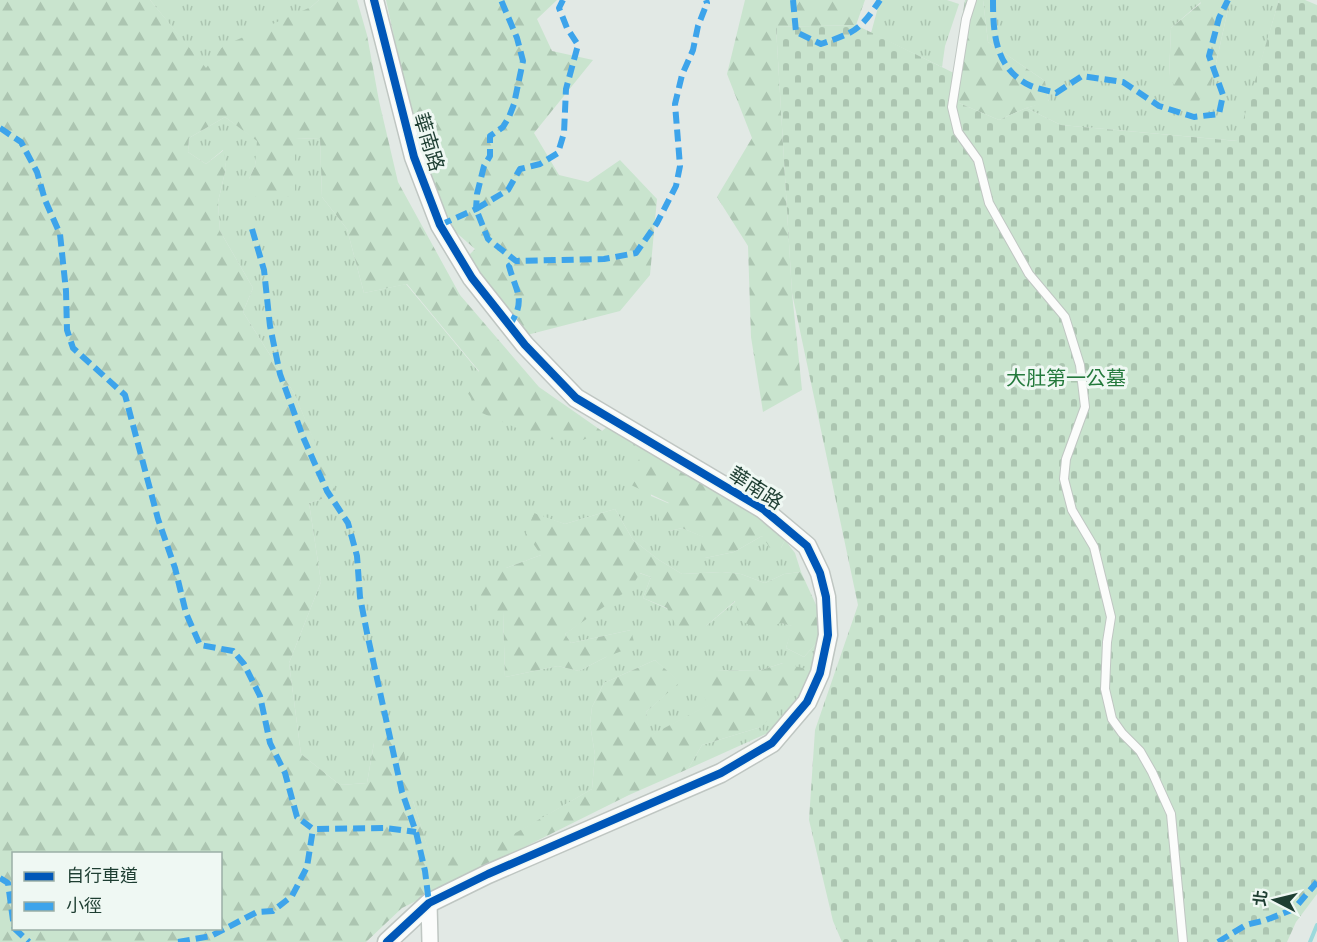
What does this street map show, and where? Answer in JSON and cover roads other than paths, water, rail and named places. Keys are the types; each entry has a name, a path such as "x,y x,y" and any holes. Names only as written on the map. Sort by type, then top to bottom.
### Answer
{"street":[{"name":"華南路","path":"374,0 414,158 440,225 472,278 509,326 576,398 764,509 807,546 820,573 826,597 828,635 820,673 807,702 772,743 721,773 488,874 429,903 387,942"},
{"path":"429,903 430,942"}],"lane":[{"path":"972,0 966,19 952,107 958,132 978,160 989,203 1029,274 1065,316 1080,365 1084,407 1066,459 1064,479 1072,510 1094,547 1111,617 1107,642 1105,689 1112,718 1122,733 1140,751 1171,814 1184,942"}],"waterway":[{"path":"1310,942 1317,925"}],"park label":[{"name":"大肚第一公墓","path":"1066,378"}]}
